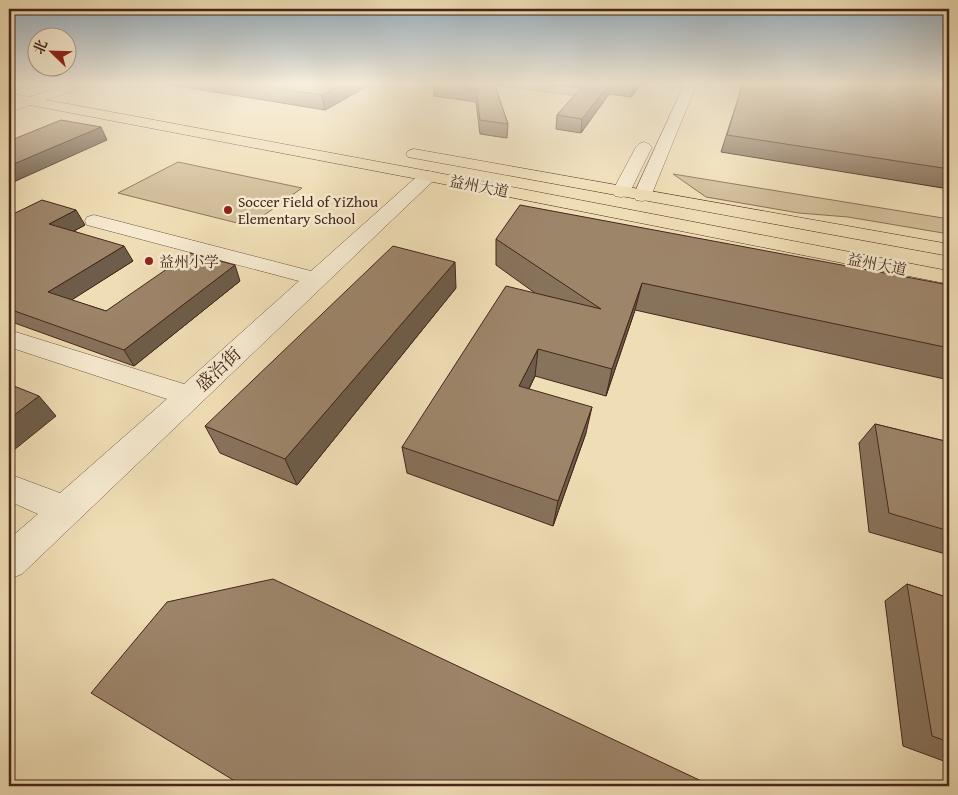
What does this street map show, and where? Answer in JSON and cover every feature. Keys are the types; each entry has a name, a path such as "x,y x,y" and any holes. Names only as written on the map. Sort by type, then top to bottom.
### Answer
{"main road":[{"name":"益州大道","path":"157,120 428,176 949,278"},
{"name":"益州大道","path":"396,150 949,250"}],"street":[{"path":"642,196 675,120"},
{"path":"622,192 651,133"},
{"name":"盛治街","path":"9,562 428,176"},
{"path":"94,222 316,279"},
{"path":"9,338 189,396"},
{"path":"9,487 65,510"}],"shaded area":[{"name":"Soccer Field of YiZhou Elementary School","path":"178,162 302,188 249,226 118,193"},
{"path":"673,174 949,219 949,234 848,217 799,213 706,197"}],"building":[{"path":"61,120 101,127 9,166 9,141"},
{"path":"481,120 507,120 508,124"},
{"path":"732,120 949,120 949,169 727,135"},
{"path":"42,200 76,210 49,224 124,246 48,292 106,311 190,253 235,265 124,350 9,309 9,216"},
{"path":"520,205 949,285 949,348 642,283 612,369 538,349 519,386 592,407 558,501 402,447 506,286 601,309 496,239"},
{"path":"393,246 455,262 285,459 205,426"},
{"path":"9,384 39,396 9,419"},
{"path":"875,424 949,442 949,531 889,513"},
{"path":"273,579 712,786 243,786 91,693 167,602"},
{"path":"907,584 949,598 949,742 932,736"}],"place":[{"name":"Soccer Field of YiZhou Elementary School","path":"228,210"},
{"name":"益州小学","path":"149,261"}]}
